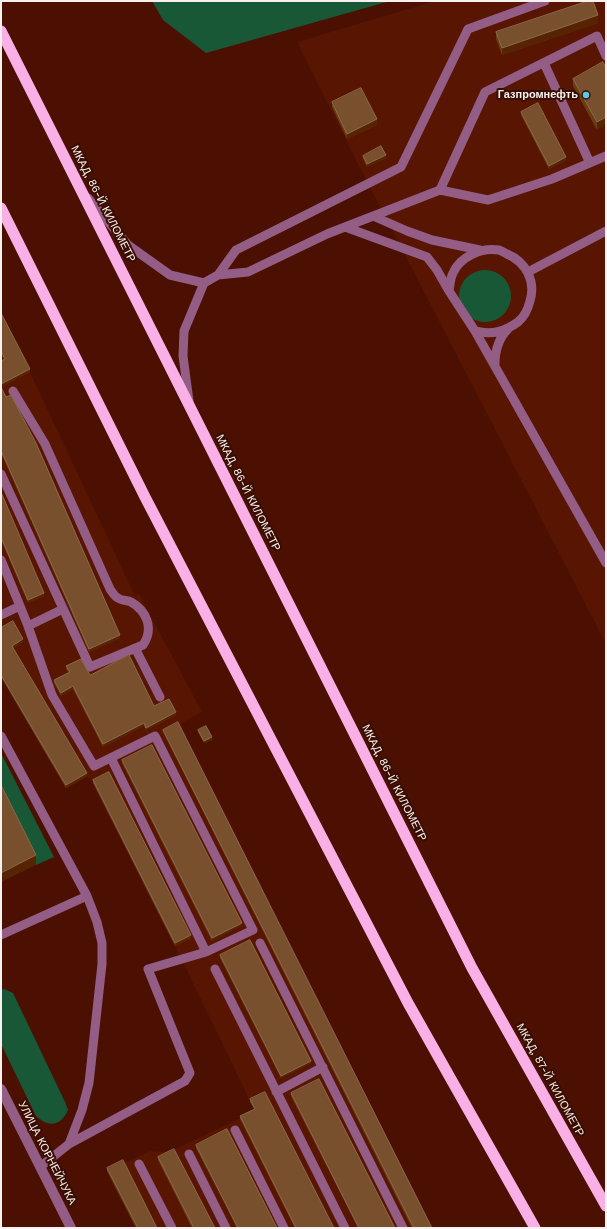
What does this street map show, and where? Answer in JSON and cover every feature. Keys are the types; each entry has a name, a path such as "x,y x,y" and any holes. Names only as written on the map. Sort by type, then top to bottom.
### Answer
{"highway":[{"name":"МКАД, 86-Й КИЛОМЕТР","path":"1,31 472,968"},
{"path":"1,208 145,497 408,1004 534,1228"},
{"name":"МКАД, 87-Й КИЛОМЕТР","path":"472,968 606,1206"}],"street":[{"name":"УЛИЦА КОРНЕЙЧУКА","path":"1,1089 71,1228"}],"lane":[{"path":"218,275 236,250 401,167 468,29 545,1"},
{"path":"440,190 485,92 597,36 606,56"},
{"path":"544,63 590,163"},
{"path":"190,406 183,356 184,331 204,283 218,275 248,272 345,227 440,190 488,200 552,179 606,156"},
{"path":"81,189 128,245 170,275 204,283"},
{"path":"373,216 432,240 480,250 499,250 516,258 528,272 532,283 532,295 528,309 520,320 502,335 495,354 495,366"},
{"path":"345,227 427,257 437,270 449,292 475,330 606,563"},
{"path":"528,272 606,231"},
{"path":"449,292 453,273 464,259 480,250"},
{"path":"475,330 492,333 508,329"},
{"path":"1,474 90,667 143,645 148,638 149,625 142,611 130,602 118,598 110,589 46,444 13,390"},
{"path":"1,560 28,626 52,695 94,766 156,736 254,930 206,952 148,969 190,1073 185,1081 69,1144 40,1167"},
{"path":"1,616 20,606"},
{"path":"28,626 63,609"},
{"path":"135,648 160,697"},
{"path":"1,736 87,896 99,929 102,943 102,964 89,1083 82,1110 69,1144"},
{"path":"111,758 206,952"},
{"path":"1,935 87,896"},
{"path":"260,943 403,1228"},
{"path":"215,969 344,1228"},
{"path":"276,1092 323,1068"},
{"path":"235,1130 284,1228"},
{"path":"189,1154 226,1228"},
{"path":"139,1164 172,1228"}],"shaded area":[{"path":"435,1 606,1 606,644 359,166 297,42"},
{"path":"1,315 30,372 135,596 139,594 202,712 178,725 432,1228 136,1228 107,1171 150,1151 169,1152 255,1111 175,946 93,783 87,776 66,788 1,677"}],"green space":[{"path":"152,1 390,1 206,53 163,20"},
{"path":"485,270 495,272 503,278 509,286 511,296 509,306 503,314 495,320 485,322 475,320 467,314 461,306 459,296 461,286 467,278 475,272"},
{"path":"1,753 54,857 36,865 1,795"},
{"path":"4,989 13,993 68,1110 62,1119 54,1124 41,1120 36,1116 1,1044 1,990"}],"building":[{"path":"588,1 593,1 598,15 502,48 496,32"},
{"path":"603,62 606,68 606,117 597,122 573,79"},
{"path":"361,88 377,119 347,134 332,102"},
{"path":"538,103 566,157 549,166 521,112"},
{"path":"381,146 386,155 367,164 363,156"},
{"path":"1,313 30,369 1,384 1,361 5,359 1,351"},
{"path":"1,387 6,397 11,395 36,443 120,635 89,649 1,451"},
{"path":"1,492 44,593 28,600 1,537"},
{"path":"13,621 23,639 12,646 87,773 66,785 1,675 1,628"},
{"path":"129,655 154,706 169,699 176,712 146,728 144,723 103,744 73,686 61,693 54,680 70,672 66,666 81,659 90,675"},
{"path":"178,722 432,1228 414,1228 163,730"},
{"path":"206,726 212,737 204,741 198,730"},
{"path":"152,745 242,923 212,938 122,760"},
{"path":"109,772 191,935 175,943 93,780"},
{"path":"1,785 36,855 1,873"},
{"path":"250,940 311,1061 281,1076 220,955"},
{"path":"319,1079 395,1228 359,1228 291,1093"},
{"path":"265,1092 334,1228 296,1228 240,1116 255,1109 250,1099"},
{"path":"227,1129 277,1228 238,1228 196,1145"},
{"path":"174,1149 215,1228 194,1228 158,1157"},
{"path":"123,1160 157,1228 138,1228 107,1168"}],"place":[{"name":"Газпромнефть","path":"586,95"}]}
